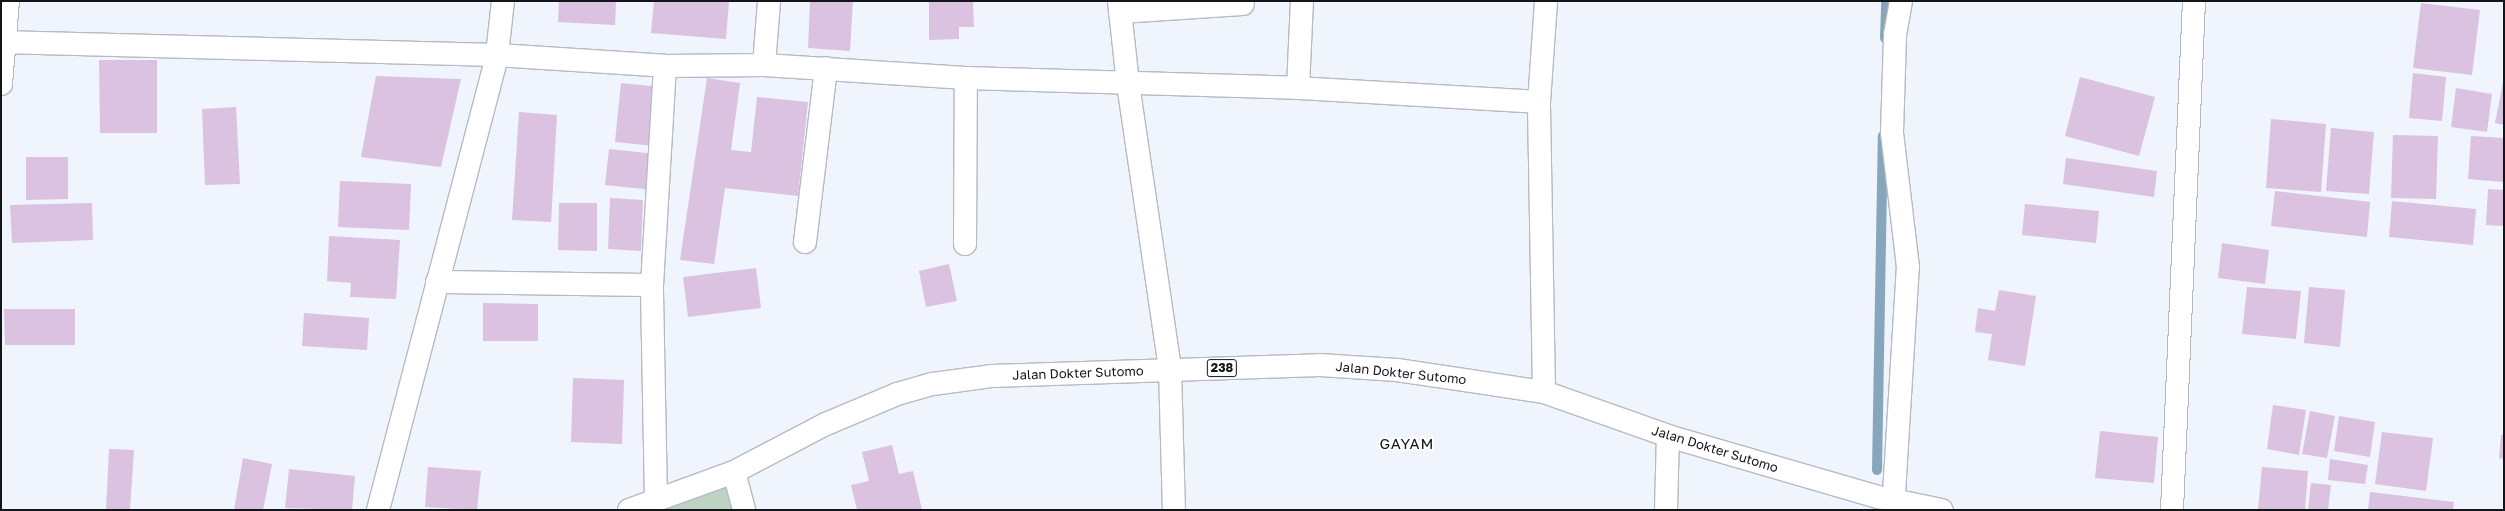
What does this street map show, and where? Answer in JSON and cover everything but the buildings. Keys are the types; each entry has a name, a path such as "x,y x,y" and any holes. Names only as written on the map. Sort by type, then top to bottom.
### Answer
{"street":[{"path":"1,84 3,42 8,1"},
{"path":"378,510 497,55 502,1"},
{"path":"764,65 769,1"},
{"path":"1298,88 1302,1"},
{"path":"1544,392 1539,102 1546,1"},
{"path":"1893,505 1908,267 1892,132 1895,35 1901,1"},
{"path":"2172,510 2194,1"},
{"path":"1174,510 1170,369 1128,84 1120,6 1243,4"},
{"path":"3,42 497,55 665,66 764,65 966,78 1298,88 1539,102"},
{"path":"656,500 652,285 665,66"},
{"path":"805,242 826,68"},
{"path":"964,244 966,78"},
{"path":"437,282 652,285"},
{"name":"Jalan Dokter Sutomo","path":"629,510 734,472 826,424 897,394 933,384 992,376 1170,369 1354,366 1454,378 1544,392 1668,436 1893,505 1942,510"},
{"path":"1666,510 1668,436"},
{"path":"734,472 744,510"}],"green space":[{"path":"726,473 737,510 629,510"}],"waterway":[{"path":"1885,38 1886,1"},
{"path":"1877,470 1883,136"}],"district":[{"name":"GAYAM","path":"1407,444"}]}
